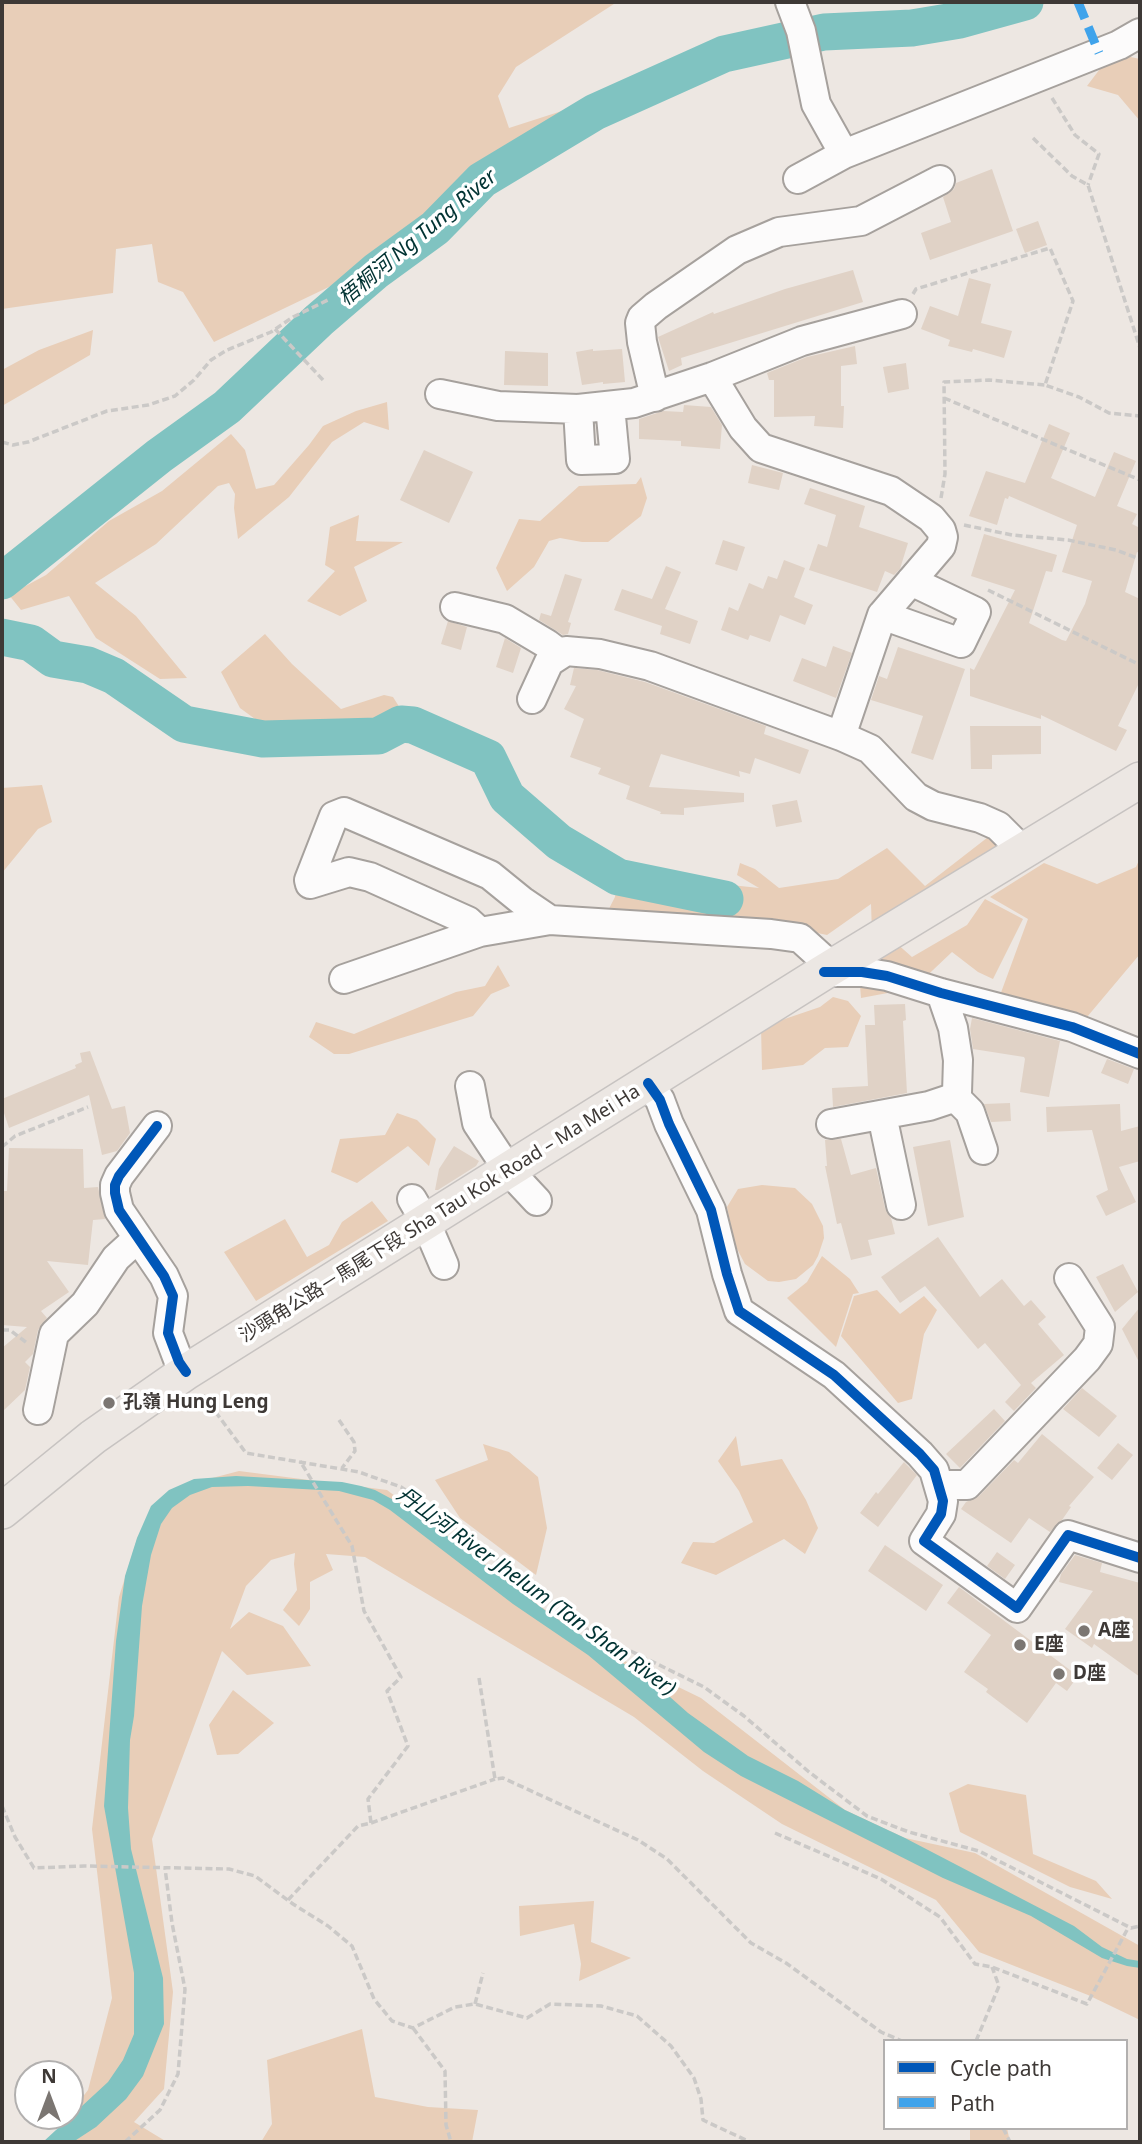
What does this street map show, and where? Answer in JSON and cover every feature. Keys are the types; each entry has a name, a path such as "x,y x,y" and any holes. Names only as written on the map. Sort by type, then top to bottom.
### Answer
{"main road":[{"name":"沙頭角公路－馬尾下段 Sha Tau Kok Road – Ma Mei Ha","path":"2,1511 93,1437 192,1380 419,1211 509,1171 828,970 1140,780"}],"street":[{"path":"790,2 801,31 816,104 844,154"},
{"path":"798,179 844,154 1119,45 1140,33"},
{"path":"656,397 640,323 656,306 737,250 779,232 861,221 940,180"},
{"path":"440,394 498,406 578,409 610,406 656,397 802,341 902,314"},
{"path":"712,377 743,428 761,448 880,487 931,518 941,530 941,546 882,615 841,736"},
{"path":"578,409 580,460 615,459 610,406"},
{"path":"882,615 961,643 976,612 911,581"},
{"path":"455,607 505,619 559,653"},
{"path":"532,699 544,668 559,653 576,651 600,654 650,666 870,749 916,797 933,806 979,818 998,827 1021,853"},
{"path":"480,932 468,921 370,877 349,872 310,884 309,880 334,816 344,812 490,875 551,920"},
{"path":"344,979 480,932 551,920 771,934 800,938 828,970 862,971 887,976 1072,1027 1140,1054"},
{"path":"831,1124 929,1107 954,1096 957,1092 958,1060 953,1028 941,993"},
{"path":"648,1083 660,1100 711,1210 739,1311 834,1375 934,1470 943,1501 941,1514 924,1541 1017,1608 1068,1535 1140,1558"},
{"path":"470,1086 477,1123 509,1171 537,1200"},
{"path":"954,1096 970,1111 983,1150"},
{"path":"882,1115 901,1205"},
{"path":"157,1126 118,1176 115,1185 119,1210 164,1276 173,1296 168,1333 179,1362 192,1380"},
{"path":"419,1211 444,1265"},
{"path":"38,1410 54,1335 85,1304 116,1258 138,1238"},
{"path":"939,1485 967,1485 1087,1359 1098,1344 1100,1327 1069,1278"}],"path":[{"path":"1061,68 1063,79 1052,94 1053,100 1075,135 1099,154 1088,186 1140,348"},
{"path":"1033,138 1072,176 1088,186"},
{"path":"902,314 916,289 1050,248 1073,301 1045,384"},
{"path":"2,442 28,442 107,411 148,405 175,396 194,380 211,360 330,299"},
{"path":"275,329 324,382"},
{"path":"1140,416 1109,413 1079,397 1045,384 989,380 944,382 943,496 931,518 1012,535 1079,542 1140,559"},
{"path":"944,398 1140,480"},
{"path":"980,585 1140,665"},
{"path":"2,1147 15,1136 88,1107"},
{"path":"2,1330 10,1330"},
{"path":"192,1380 246,1453 359,1472 401,1487 438,1512 588,1630 704,1687 867,1816 909,1832 979,1851 1131,1928 1140,1926"},
{"path":"339,1419 354,1443 355,1451 342,1469"},
{"path":"300,1461 352,1546 364,1611 401,1677 387,1691 408,1746 368,1799 370,1823"},
{"path":"479,1678 495,1779"},
{"path":"288,1900 358,1826 503,1778 638,1840 667,1859 751,1943 786,1963 881,2032 897,2039"},
{"path":"2,1807 15,1837 34,1868 229,1868 255,1876 328,1926 352,1947 374,1999 392,2021 412,2028 445,2071 446,2125 451,2142"},
{"path":"775,1833 881,1879 940,1917 975,1964 992,1967 1087,2004 1127,1930"},
{"path":"125,2142 160,2110 178,2074 185,1989 163,1867"},
{"path":"977,2039 999,1986 992,1967"},
{"path":"475,2004 483,1973"},
{"path":"412,2028 454,2007 475,2004 527,2018 551,2004 601,2006 637,2016 671,2046 694,2078 701,2099 703,2120 750,2142"}],"shaded area":[{"path":"2,2 617,2 516,67 498,96 509,128 568,109 583,135 442,212 333,285 214,342 183,292 158,282 152,244 116,249 113,293 2,309"},
{"path":"1112,53 1140,59 1140,121 1118,95 1087,86"},
{"path":"93,330 90,355 2,406 2,370 39,350"},
{"path":"387,402 389,430 364,422 332,442 289,497 238,539 235,494 229,483 218,486 156,544 95,583 136,616 187,678 160,679 96,638 69,596 21,610 9,595 46,575 109,521 162,491 231,434 245,450 256,489 274,485 323,426 356,411"},
{"path":"641,477 647,498 641,516 608,542 582,542 560,538 549,541 534,567 507,591 496,568 519,519 540,521 579,486 636,484"},
{"path":"359,515 356,541 403,542 354,567 367,601 340,616 307,601 335,571 325,565 330,527"},
{"path":"265,634 292,664 341,709 384,695 393,697 405,716 358,733 351,719 266,727 240,708 221,672"},
{"path":"42,785 52,822 38,829 2,873 2,788"},
{"path":"992,834 1015,857 872,933 871,904 827,935 769,923 597,932 615,897 619,861 675,879 759,888 737,875 740,863 755,869 779,888 838,879 887,848 925,886"},
{"path":"1140,858 1140,954 1087,1017 999,998 1028,919 990,897 1044,863 1097,884 1136,867"},
{"path":"985,899 1023,919 993,979 978,972 952,952 914,988 861,998 858,961 895,942 912,957 967,925"},
{"path":"498,965 510,986 491,994 473,1016 349,1054 334,1054 309,1037 316,1022 354,1034 456,992 485,986"},
{"path":"833,997 848,1001 861,1016 848,1047 825,1048 803,1065 762,1070 761,1027 820,1007"},
{"path":"397,1113 417,1120 436,1139 429,1166 408,1146 357,1183 331,1172 340,1139 385,1135"},
{"path":"762,1185 795,1188 812,1204 823,1226 824,1238 818,1256 813,1265 796,1279 768,1281 745,1264 735,1245 727,1207 738,1189"},
{"path":"372,1201 388,1221 256,1301 224,1252 285,1219 307,1257 329,1245 342,1222"},
{"path":"822,1256 850,1279 859,1293 853,1294 836,1347 787,1298 807,1282"},
{"path":"877,1290 900,1314 924,1296 937,1310 924,1334 912,1399 898,1403 841,1336 854,1296"},
{"path":"736,1436 741,1466 782,1459 806,1500 818,1528 805,1554 784,1539 716,1575 681,1563 693,1542 714,1543 753,1522 739,1491 718,1461"},
{"path":"483,1444 509,1452 538,1477 547,1528 536,1575 460,1518 435,1480 488,1460"},
{"path":"239,1471 387,1490 592,1645 701,1698 845,1810 905,1838 975,1853 1140,1946 1140,2020 1088,1995 979,1952 936,1900 782,1824 703,1771 634,1717 365,1557 326,1554 333,1570 310,1582 310,1609 299,1626 283,1610 297,1590 295,1553 271,1560 246,1586 230,1629 249,1612 283,1626 311,1666 247,1675 222,1651 152,1839 173,1992 164,2089 134,2122 167,2142 48,2142 57,2130 84,2130 84,2095 88,2090 112,1998 92,1829 119,1597 138,1536 178,1487"},
{"path":"233,1690 274,1723 238,1754 217,1755 209,1725"},
{"path":"968,1784 1026,1795 1033,1854 1096,1881 1112,1899 1070,1887 960,1832 949,1793"},
{"path":"594,1901 591,1942 631,1958 579,1981 581,1964 574,1924 520,1936 519,1906"},
{"path":"362,2029 375,2097 428,2107 478,2110 472,2142 261,2142 272,2124 267,2060"},
{"path":"970,2130 1007,2130 1010,2142 970,2142"}],"water":[{"path":"236,1476 342,1482 375,1490 414,1511 550,1614 661,1689 688,1713 748,1756 798,1781 845,1810 905,1838 1074,1926 1102,1947 1127,1959 1140,1961 1140,1968 1102,1958 1031,1916 943,1878 741,1776 704,1752 588,1655 513,1604 390,1510 373,1500 339,1491 248,1486 212,1487 190,1495 172,1508 161,1524 151,1555 142,1606 130,1740 128,1808 131,1849 163,1978 164,2024 143,2076 126,2099 96,2127 73,2142 43,2142 56,2130 84,2130 84,2104 108,2082 123,2060 134,2034 134,1973 104,1806 116,1641 125,1576 151,1506 169,1490 194,1479"}],"building":[{"path":"992,169 1013,231 930,260 921,233 951,222 943,197 954,189 956,183"},
{"path":"1038,221 1047,245 1025,253 1016,229"},
{"path":"853,270 863,302 681,358 682,365 669,371 658,337 713,312 714,314 785,289"},
{"path":"969,278 991,284 981,323 1012,331 1004,358 973,349 972,352 948,346 950,340 921,329 930,306 958,316"},
{"path":"855,346 857,364 841,366 843,428 814,426 815,416 774,417 774,380 769,380 767,373 807,357"},
{"path":"622,349 625,382 582,385 576,352"},
{"path":"505,351 548,353 548,386 504,385"},
{"path":"906,363 909,389 888,393 883,367"},
{"path":"684,405 711,407 722,425 720,449 681,446 681,441 639,439 639,419 663,411 683,412"},
{"path":"1049,424 1070,433 1051,478 1095,497 1114,452 1136,461 1117,506 1137,514 1132,524 1140,528 1140,553 1137,552 1125,592 1140,599 1140,681 1118,726 1127,730 1116,751 1041,715 1041,719 970,696 970,668 974,670 1015,590 971,576 984,534 1057,555 1052,572 1046,571 1029,623 1062,640 1066,641 1085,604 1092,581 1062,572 1077,525 1009,496 1008,499 1005,498 997,525 969,516 986,471 1025,483"},
{"path":"424,450 473,472 449,523 400,500"},
{"path":"752,465 783,473 779,490 748,483"},
{"path":"810,488 865,506 859,527 908,543 900,569 894,575 885,571 877,592 809,570 818,544 827,547 836,515 804,504"},
{"path":"723,540 745,547 737,571 715,564"},
{"path":"784,560 805,568 794,597 813,605 805,625 780,615 770,642 750,635 748,640 721,630 729,607 738,611 749,583 763,589 768,576 777,579"},
{"path":"666,566 681,572 665,609 698,621 690,644 660,634 662,626 614,610 622,589 652,599"},
{"path":"565,574 582,579 568,622 571,623 568,634 563,635 539,620 541,613 551,616"},
{"path":"448,621 467,627 461,650 441,644"},
{"path":"505,638 521,648 513,673 496,667"},
{"path":"833,646 852,653 836,698 793,681 802,658 826,667"},
{"path":"898,647 965,669 933,760 911,753 923,716 871,700 879,676 887,679"},
{"path":"574,668 597,670 645,682 766,726 764,734 809,750 800,774 755,758 750,774 739,771 740,777 661,754 649,787 744,793 744,802 684,808 684,815 660,814 661,812 626,799 630,786 598,774 601,768 570,757 584,719 564,709 576,686 570,685"},
{"path":"970,726 1041,726 1041,754 992,755 992,769 971,769"},
{"path":"797,800 802,822 776,827 772,805"},
{"path":"905,1004 906,1020 903,1021 907,1093 833,1107 832,1088 868,1086 865,1025 875,1025 874,1005"},
{"path":"972,1018 1060,1041 1049,1097 1020,1092 1024,1057 973,1049 970,1029"},
{"path":"90,1051 112,1109 125,1106 130,1133 117,1151 102,1155 89,1095 9,1128 2,1099 76,1068 75,1065 82,1062 80,1053"},
{"path":"1107,1059 1134,1069 1128,1084 1101,1073"},
{"path":"1010,1103 1011,1121 991,1122 984,1104"},
{"path":"1120,1104 1121,1131 1140,1126 1140,1161 1119,1167 1136,1202 1106,1216 1096,1196 1108,1190 1092,1130 1047,1132 1046,1107"},
{"path":"841,1139 851,1175 876,1168 885,1208 895,1234 868,1240 872,1255 851,1260 841,1223 837,1224 825,1166 825,1140"},
{"path":"950,1140 964,1217 928,1226 913,1147"},
{"path":"454,1146 479,1161 476,1166 435,1190 439,1169"},
{"path":"9,1148 83,1149 84,1188 98,1187 105,1219 93,1220 88,1265 47,1261 69,1292 41,1311 47,1318 38,1330 33,1354 25,1362 30,1367 25,1390 2,1412 2,1348 27,1327 2,1325 2,1191 7,1191"},
{"path":"938,1237 980,1297 1002,1279 1024,1306 1031,1300 1046,1317 1038,1324 1064,1355 1031,1383 1036,1388 1014,1411 1005,1402 1021,1385 985,1343 978,1349 925,1286 900,1303 881,1277"},
{"path":"1123,1264 1138,1292 1115,1312 1096,1277"},
{"path":"1140,1307 1140,1364 1122,1329"},
{"path":"1082,1388 1117,1416 1099,1437 1063,1409"},
{"path":"994,1409 1005,1421 960,1468 946,1454"},
{"path":"1042,1434 1094,1477 1050,1532 1029,1518 1011,1543 961,1509 966,1502 979,1496 1014,1460 1018,1463"},
{"path":"1118,1443 1133,1455 1112,1480 1097,1468"},
{"path":"904,1462 917,1475 878,1527 860,1513"},
{"path":"885,1545 943,1585 926,1611 868,1571"},
{"path":"997,1552 1015,1565 1005,1579 987,1566"},
{"path":"1075,1555 1102,1563 1100,1572 1140,1583 1140,1677 1094,1644 1092,1648 1065,1629 1093,1591 1059,1582 1061,1574"},
{"path":"959,1587 1078,1676 1067,1691 1056,1683 1027,1723 964,1672 991,1635 947,1603"}],"waterway":[{"name":"梧桐河 Ng Tung River","path":"2,581 159,456 227,407 319,320 376,271 435,228 482,180 595,112 724,54 824,32 912,28 960,20 1025,2"},
{"path":"2,637 31,643 53,659 88,665 114,676 184,724 263,739 378,736 401,724 413,725 488,758 507,797 559,842 618,877 725,899"}],"marked path":[{"path":"1078,2 1099,53"}],"cycle path":[{"path":"824,972 862,972 887,976 1072,1027 1140,1054"},
{"path":"648,1083 660,1100 711,1210 739,1311 834,1375 934,1470 943,1501 941,1514 924,1541 1017,1608 1068,1535 1140,1558"},
{"path":"157,1126 119,1176 115,1193 119,1210 164,1276 173,1296 168,1333 179,1362 186,1372"}],"place":[{"name":"孔嶺 Hung Leng","path":"109,1403"},
{"name":"A座","path":"1084,1631"},
{"name":"E座","path":"1020,1645"},
{"name":"D座","path":"1059,1674"}],"water label":[{"name":"丹山河 River Jhelum (Tan Shan River)","path":"536,1592"}]}
